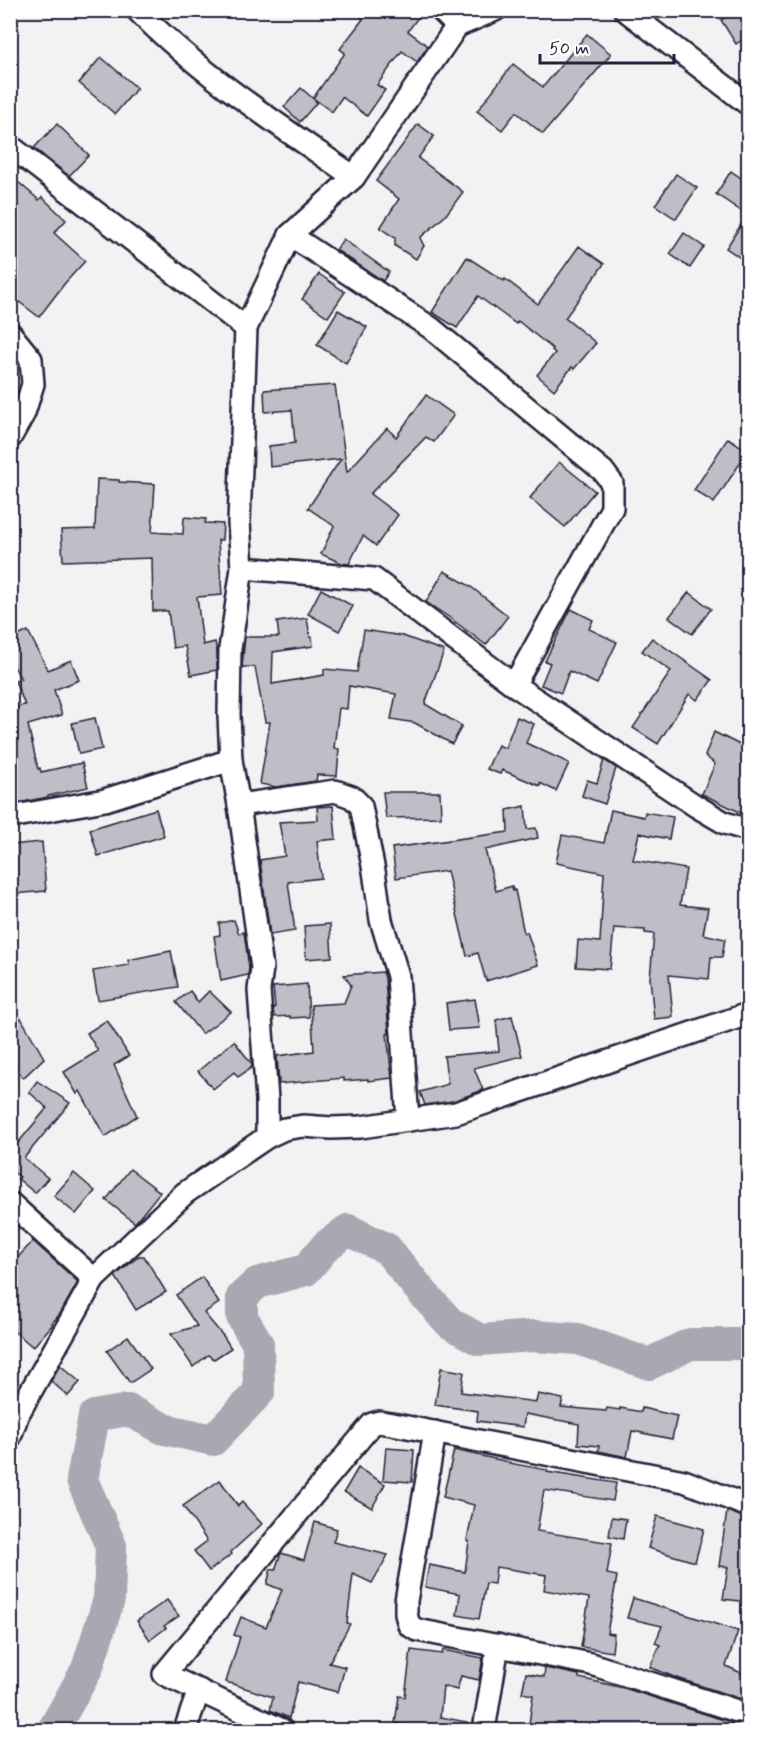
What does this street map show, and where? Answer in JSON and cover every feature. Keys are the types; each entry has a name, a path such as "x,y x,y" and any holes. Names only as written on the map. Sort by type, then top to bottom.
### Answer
{"street":[{"path":"137,10 230,91 354,177"},
{"path":"441,10 458,26"},
{"path":"267,1137 267,1100 259,990 262,968 231,760 230,649 242,568 239,523 246,328 290,235 354,177 458,26 495,10"},
{"path":"624,10 748,104"},
{"path":"10,146 246,328"},
{"path":"290,235 431,328 603,471 612,483 612,508 514,685"},
{"path":"10,333 31,359 33,384 24,413 10,438"},
{"path":"242,568 374,579 514,685 696,806 725,823 748,830"},
{"path":"10,817 105,800 231,760"},
{"path":"239,805 335,791 352,797 361,806 381,920 398,976 408,1120"},
{"path":"10,1437 18,1414 94,1279 185,1193 267,1137 284,1129 303,1126 361,1127 456,1113 748,1014"},
{"path":"10,1203 94,1279"},
{"path":"282,1731 164,1674 372,1424 379,1422 392,1424 684,1481 748,1506"},
{"path":"435,1432 406,1601 409,1625 417,1630 591,1664 737,1711"},
{"path":"484,1731 498,1645"},
{"path":"185,1731 199,1690"}],"building":[{"path":"352,10 411,10 419,16 408,31 428,46 417,62 402,51 377,85 385,90 367,116 342,97 332,112 313,98 345,53 340,49 363,19"},
{"path":"737,10 748,10 748,36 736,44 721,20"},
{"path":"587,34 611,54 543,134 516,112 502,130 477,111 513,64 543,87"},
{"path":"101,57 137,88 115,114 79,83"},
{"path":"301,88 317,102 300,122 284,107"},
{"path":"57,124 89,155 69,176 34,148"},
{"path":"418,124 434,136 418,158 463,192 445,216 420,238 424,246 416,259 395,246 395,238 380,228 399,199 376,181"},
{"path":"731,171 748,183 748,200 741,211 716,194"},
{"path":"676,174 697,188 676,219 655,205"},
{"path":"10,175 39,200 42,197 66,220 54,233 85,261 39,317 10,295"},
{"path":"748,214 748,263 726,248"},
{"path":"684,233 704,247 690,268 670,254"},
{"path":"343,239 389,272 383,281 336,250"},
{"path":"579,246 604,264 565,318 596,343 574,369 572,367 554,390 537,375 555,353 553,349 518,321 516,324 478,296 457,328 432,312 467,257 504,281 505,279 538,304"},
{"path":"319,274 345,292 328,317 302,299"},
{"path":"338,310 367,327 346,363 317,345"},
{"path":"335,385 347,472 387,428 396,437 426,395 454,415 434,442 426,437 370,494 398,515 376,546 363,536 349,564 321,554 334,526 308,508 341,459 270,467 269,446 295,443 292,410 265,412 264,390"},
{"path":"728,438 748,451 714,503 694,490"},
{"path":"559,462 595,491 565,527 530,498"},
{"path":"97,479 155,484 152,532 183,534 184,517 206,519 205,523 223,524 222,540 218,540 222,595 197,597 203,645 215,642 217,670 191,675 185,646 173,648 168,611 153,611 152,558 63,561 61,530 95,529"},
{"path":"444,571 470,586 508,616 486,645 426,602"},
{"path":"321,589 353,606 339,631 308,614"},
{"path":"689,592 711,609 692,634 669,617"},
{"path":"571,609 593,620 589,629 617,642 597,684 569,671 561,693 541,685 550,663 545,661"},
{"path":"307,618 313,646 273,652 272,684 324,675 324,669 357,672 364,630 403,636 444,651 425,704 462,726 452,744 415,723 391,719 396,694 349,686 347,709 339,708 334,748 339,749 337,776 317,775 316,781 276,787 260,784 270,722 265,722 255,667 242,667 245,637 279,637 277,622"},
{"path":"28,631 48,670 71,660 79,680 54,690 62,715 28,725 38,769 40,768 41,772 82,763 88,787 13,804 10,794 10,708 25,705 15,681 21,679 10,659 10,640"},
{"path":"652,638 712,680 697,700 689,694 658,744 633,728 671,671 642,651"},
{"path":"517,717 534,724 526,743 569,763 556,791 502,770 500,774 487,769 498,745 505,748"},
{"path":"95,718 102,749 79,754 72,723"},
{"path":"714,732 748,749 748,816 702,794 715,764 705,756"},
{"path":"604,760 616,768 605,804 582,796 587,780 597,783"},
{"path":"383,792 440,792 441,817 386,818"},
{"path":"333,806 336,839 317,841 321,878 288,882 295,931 270,935 260,860 285,856 279,822 318,820 317,807"},
{"path":"525,806 527,829 536,828 538,838 485,850 496,891 512,886 513,891 515,890 524,933 527,932 538,965 486,981 478,953 467,956 447,871 396,878 392,848 508,832 507,810"},
{"path":"156,809 164,836 98,856 90,829"},
{"path":"611,810 644,817 645,812 673,817 669,839 639,833 633,860 686,869 680,905 708,908 703,934 725,939 722,957 711,957 709,979 669,975 673,1017 654,1019 650,978 654,934 645,933 645,930 614,928 610,969 576,967 578,940 600,942 604,873 556,863 562,835 604,843"},
{"path":"42,842 46,891 14,894 10,845"},
{"path":"234,920 239,934 244,932 248,975 221,981 214,936 220,935 219,923"},
{"path":"330,924 332,957 306,959 304,926"},
{"path":"171,951 178,987 98,1000 93,971 129,965 128,960"},
{"path":"383,972 392,1078 344,1081 344,1078 279,1084 277,1056 314,1051 311,1005 344,1003 351,985 344,975"},
{"path":"307,984 309,1017 274,1017 273,987"},
{"path":"190,991 198,1002 209,991 231,1012 202,1034 176,1002"},
{"path":"475,999 480,1028 449,1030 446,1003"},
{"path":"512,1016 522,1056 474,1068 483,1090 453,1101 425,1105 420,1092 448,1084 444,1056 499,1051 496,1020"},
{"path":"21,1018 44,1058 23,1078 10,1059 10,1026"},
{"path":"107,1020 129,1056 114,1065 137,1116 105,1137 80,1091 77,1094 64,1072 98,1051 87,1033"},
{"path":"234,1041 252,1067 238,1077 234,1072 213,1089 198,1071"},
{"path":"37,1081 70,1103 24,1158 48,1178 35,1193 18,1179 20,1177 13,1172 10,1175 10,1147 13,1149 47,1108 29,1092"},
{"path":"130,1169 160,1192 135,1223 106,1200"},
{"path":"74,1173 95,1191 76,1214 54,1196"},
{"path":"33,1241 78,1282 60,1314 33,1347 10,1328 10,1266"},
{"path":"139,1256 144,1256 166,1292 136,1310 115,1276"},
{"path":"202,1277 219,1303 204,1313 231,1348 214,1359 208,1355 193,1367 171,1334 197,1326 176,1295"},
{"path":"128,1336 151,1369 130,1383 107,1351"},
{"path":"60,1365 80,1382 68,1396 51,1381"},
{"path":"441,1368 464,1372 461,1392 536,1402 538,1394 563,1399 561,1407 606,1411 607,1408 620,1410 620,1408 641,1412 642,1408 677,1416 672,1439 632,1431 627,1457 598,1451 599,1446 578,1444 579,1424 525,1414 523,1427 477,1421 478,1411 435,1405"},
{"path":"386,1448 414,1450 412,1482 383,1480"},
{"path":"454,1450 547,1470 547,1472 616,1483 613,1501 544,1490 537,1531 612,1543 607,1574 617,1576 607,1633 614,1634 612,1652 581,1647 589,1598 544,1590 546,1575 496,1567 494,1584 486,1583 479,1619 457,1615 460,1594 425,1587 429,1565 465,1572 469,1541 467,1541 474,1505 443,1497"},
{"path":"358,1468 385,1484 372,1508 344,1492"},
{"path":"220,1480 238,1506 242,1502 262,1524 231,1552 232,1554 209,1571 194,1551 207,1541 183,1506"},
{"path":"727,1511 748,1519 748,1602 723,1599 728,1567 719,1566"},
{"path":"657,1516 704,1529 695,1562 648,1548"},
{"path":"612,1517 626,1519 623,1539 609,1536"},
{"path":"315,1522 337,1529 333,1542 388,1555 372,1583 353,1574 347,1623 350,1624 329,1663 345,1667 338,1692 298,1682 289,1718 270,1710 273,1697 226,1682 240,1637 234,1635 241,1617 266,1627 282,1590 267,1584 271,1569 275,1570 281,1553 304,1560"},
{"path":"633,1598 738,1631 726,1666 748,1676 748,1706 741,1699 650,1667 660,1645 655,1643 662,1626 627,1618"},
{"path":"167,1600 179,1616 164,1626 166,1628 150,1640 137,1621"},
{"path":"411,1650 442,1654 443,1650 483,1658 479,1680 461,1676 457,1690 443,1686 440,1717 467,1722 466,1731 414,1727 395,1723 399,1696 405,1697"},
{"path":"545,1668 624,1688 733,1723 745,1721 748,1716 748,1731 705,1731 691,1726 690,1731 528,1731 533,1695 522,1693 526,1673 544,1677"}],"waterway":[{"path":"53,1730 87,1669 109,1599 111,1546 82,1480 94,1416 128,1410 164,1429 213,1440 259,1392 258,1344 242,1317 242,1297 257,1283 306,1270 326,1246 348,1230 387,1249 450,1323 480,1340 534,1336 578,1339 649,1364 690,1344 748,1344"}]}
